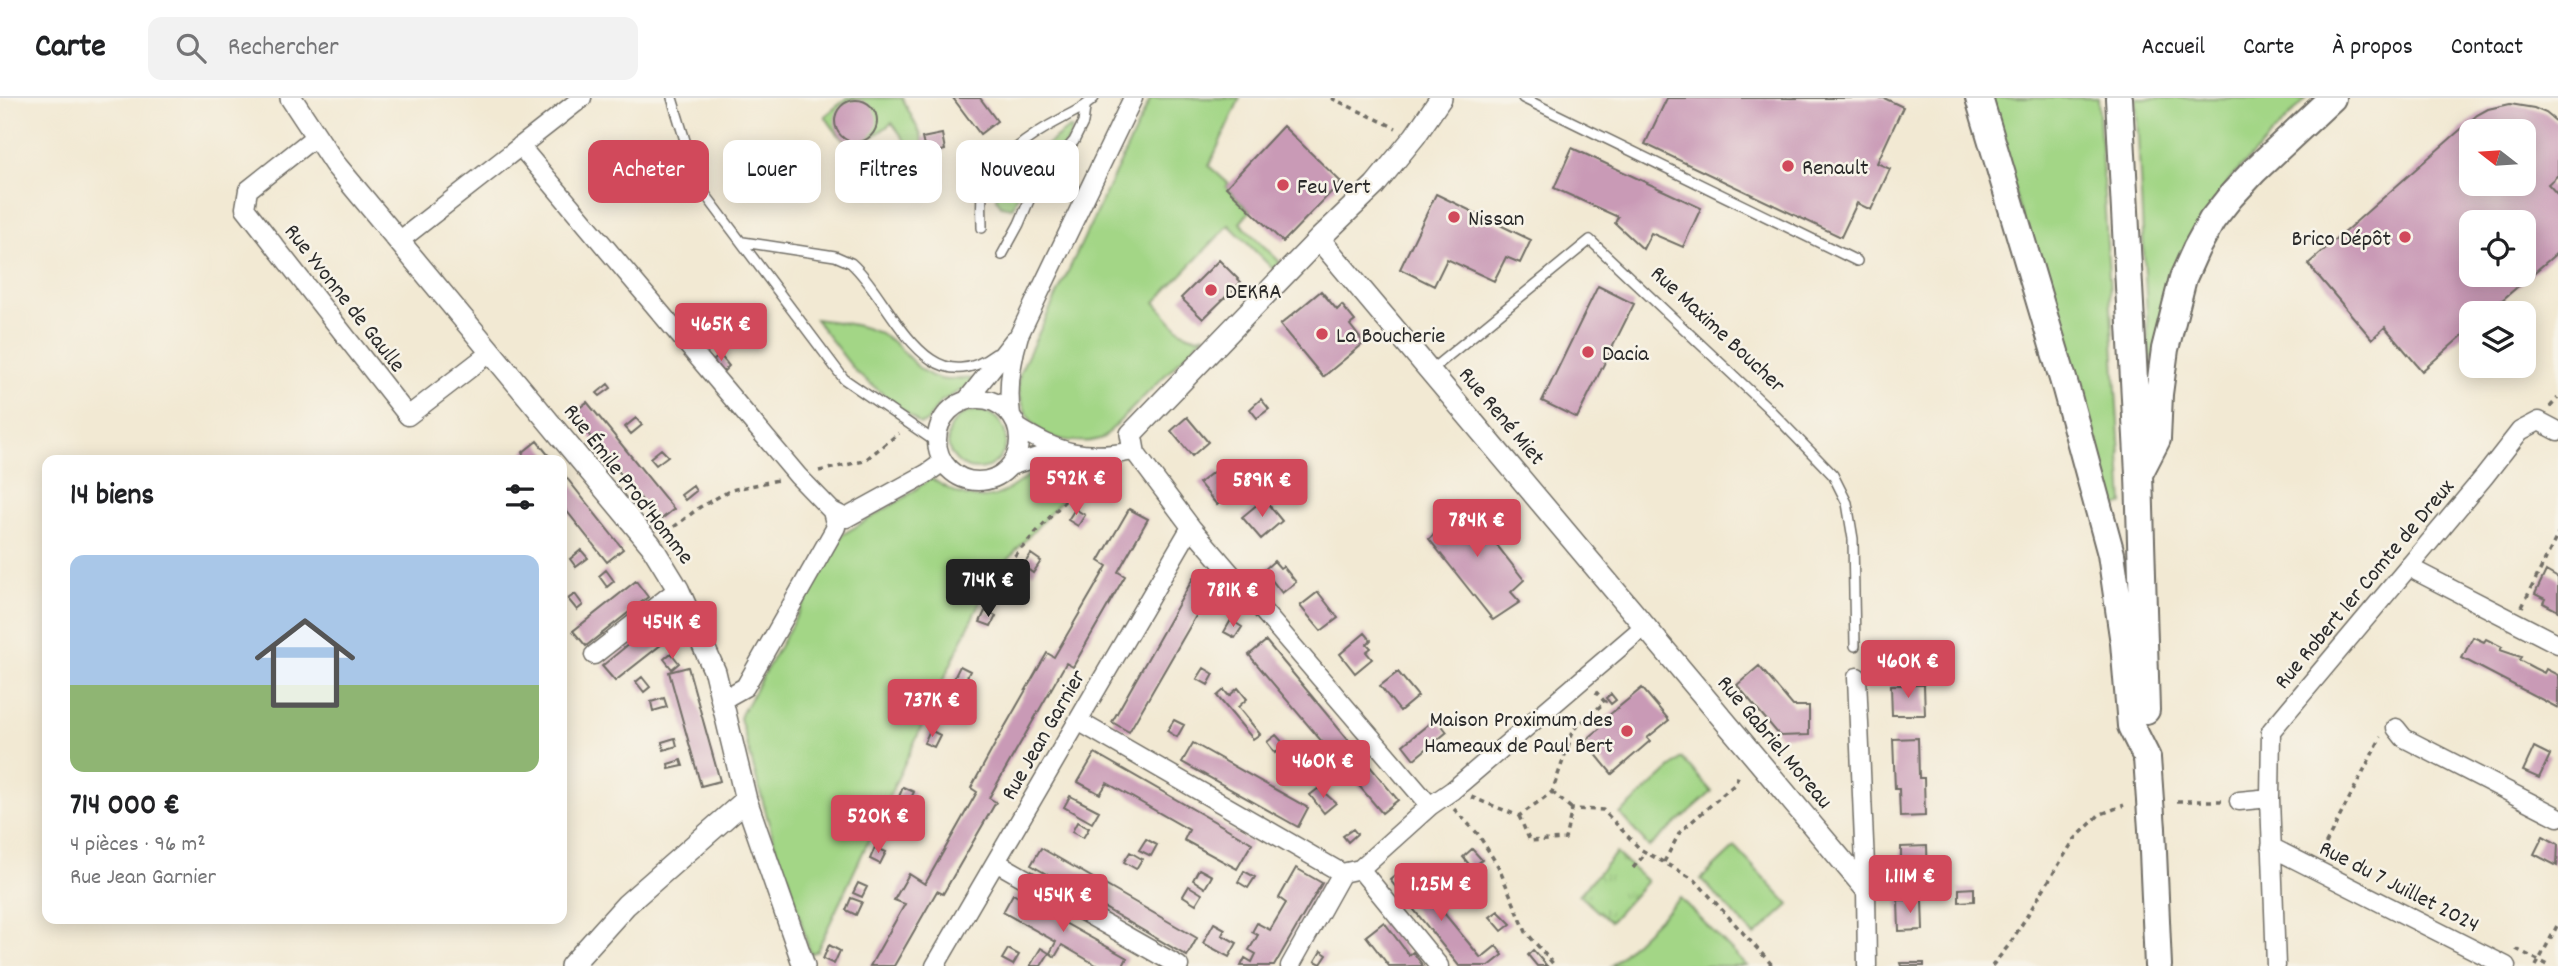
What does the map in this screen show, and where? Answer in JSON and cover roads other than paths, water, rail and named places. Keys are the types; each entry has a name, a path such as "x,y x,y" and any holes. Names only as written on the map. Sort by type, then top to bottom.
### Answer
{"main road":[{"path":"1979,98 2077,426 2110,554 2124,643 2131,726 2147,758"},
{"path":"2119,98 2139,474 2147,758 2158,966"},
{"path":"2278,148 2317,98"},
{"path":"2139,474 2158,439 2159,394 2165,349 2183,278 2196,249 2212,220 2231,196 2332,98"}],"street":[{"name":"Rue Émile Prod'Homme","path":"291,98 334,163 651,545 678,589 715,672 746,800 804,966"},
{"path":"399,241 582,98"},
{"path":"1059,450 1014,421 996,403 988,400 966,401 952,408 940,423 936,442 943,462 958,477 978,482 998,477 1010,466 1019,443 1014,421 1009,394 1010,371 1019,335 1133,98"},
{"path":"1441,98 1415,136 1375,185 1319,239 1131,434 1134,451 1191,527 1442,798"},
{"name":"Rue Yvonne de Gaulle","path":"316,136 248,190 245,208 408,416 491,352"},
{"path":"520,146 798,476 832,511 846,518 943,462"},
{"name":"Rue René Miet","path":"1319,239 1646,625"},
{"path":"966,401 1019,335"},
{"name":"Rue Robert 1er Comte de Dreux","path":"2276,966 2271,847 2271,731 2520,431 2539,421 2558,431"},
{"path":"1010,466 1059,450 1106,456 1134,451"},
{"path":"722,700 745,687 836,527 832,511"},
{"name":"Rue Jean Garnier","path":"935,966 1191,527"},
{"path":"2410,565 2418,572 2558,644"},
{"path":"594,655 678,589"},
{"path":"1078,721 1342,873 1360,869 1646,625"},
{"name":"Rue Gabriel Moreau","path":"1646,625 1866,890"},
{"path":"1857,677 1867,966"},
{"path":"2389,731 2558,817"},
{"path":"2239,801 2270,798"},
{"path":"571,966 626,905 746,800"},
{"name":"Rue du 7 Juillet 2024","path":"2271,847 2507,966"},
{"path":"996,862 1179,966"},
{"path":"1360,869 1439,966"},
{"path":"1296,963 1342,873"}],"lane":[{"path":"672,98 699,186 844,379 936,442"},
{"path":"982,228 982,193 994,169 1044,129 1085,108 1094,98"},
{"path":"1523,98 1857,261"},
{"path":"1002,255 1036,184 1074,141 1083,123 1085,108"},
{"name":"Rue Maxime Boucher","path":"1432,370 1590,240 1767,407 1833,475 1847,503 1853,540 1855,646"},
{"path":"743,242 835,256 851,263 920,352 937,365 960,368 983,362 1019,335"}],"place":[{"name":"Renault","path":"1788,166"},
{"name":"Feu Vert","path":"1283,185"},
{"name":"Nissan","path":"1454,217"},
{"name":"Brico Dépôt","path":"2405,237"},
{"name":"DEKRA","path":"1211,290"},
{"name":"La Boucherie","path":"1322,334"},
{"name":"Dacia","path":"1588,352"},
{"name":"Maison Proximum des Hameaux de Paul Bert","path":"1627,731"}]}
